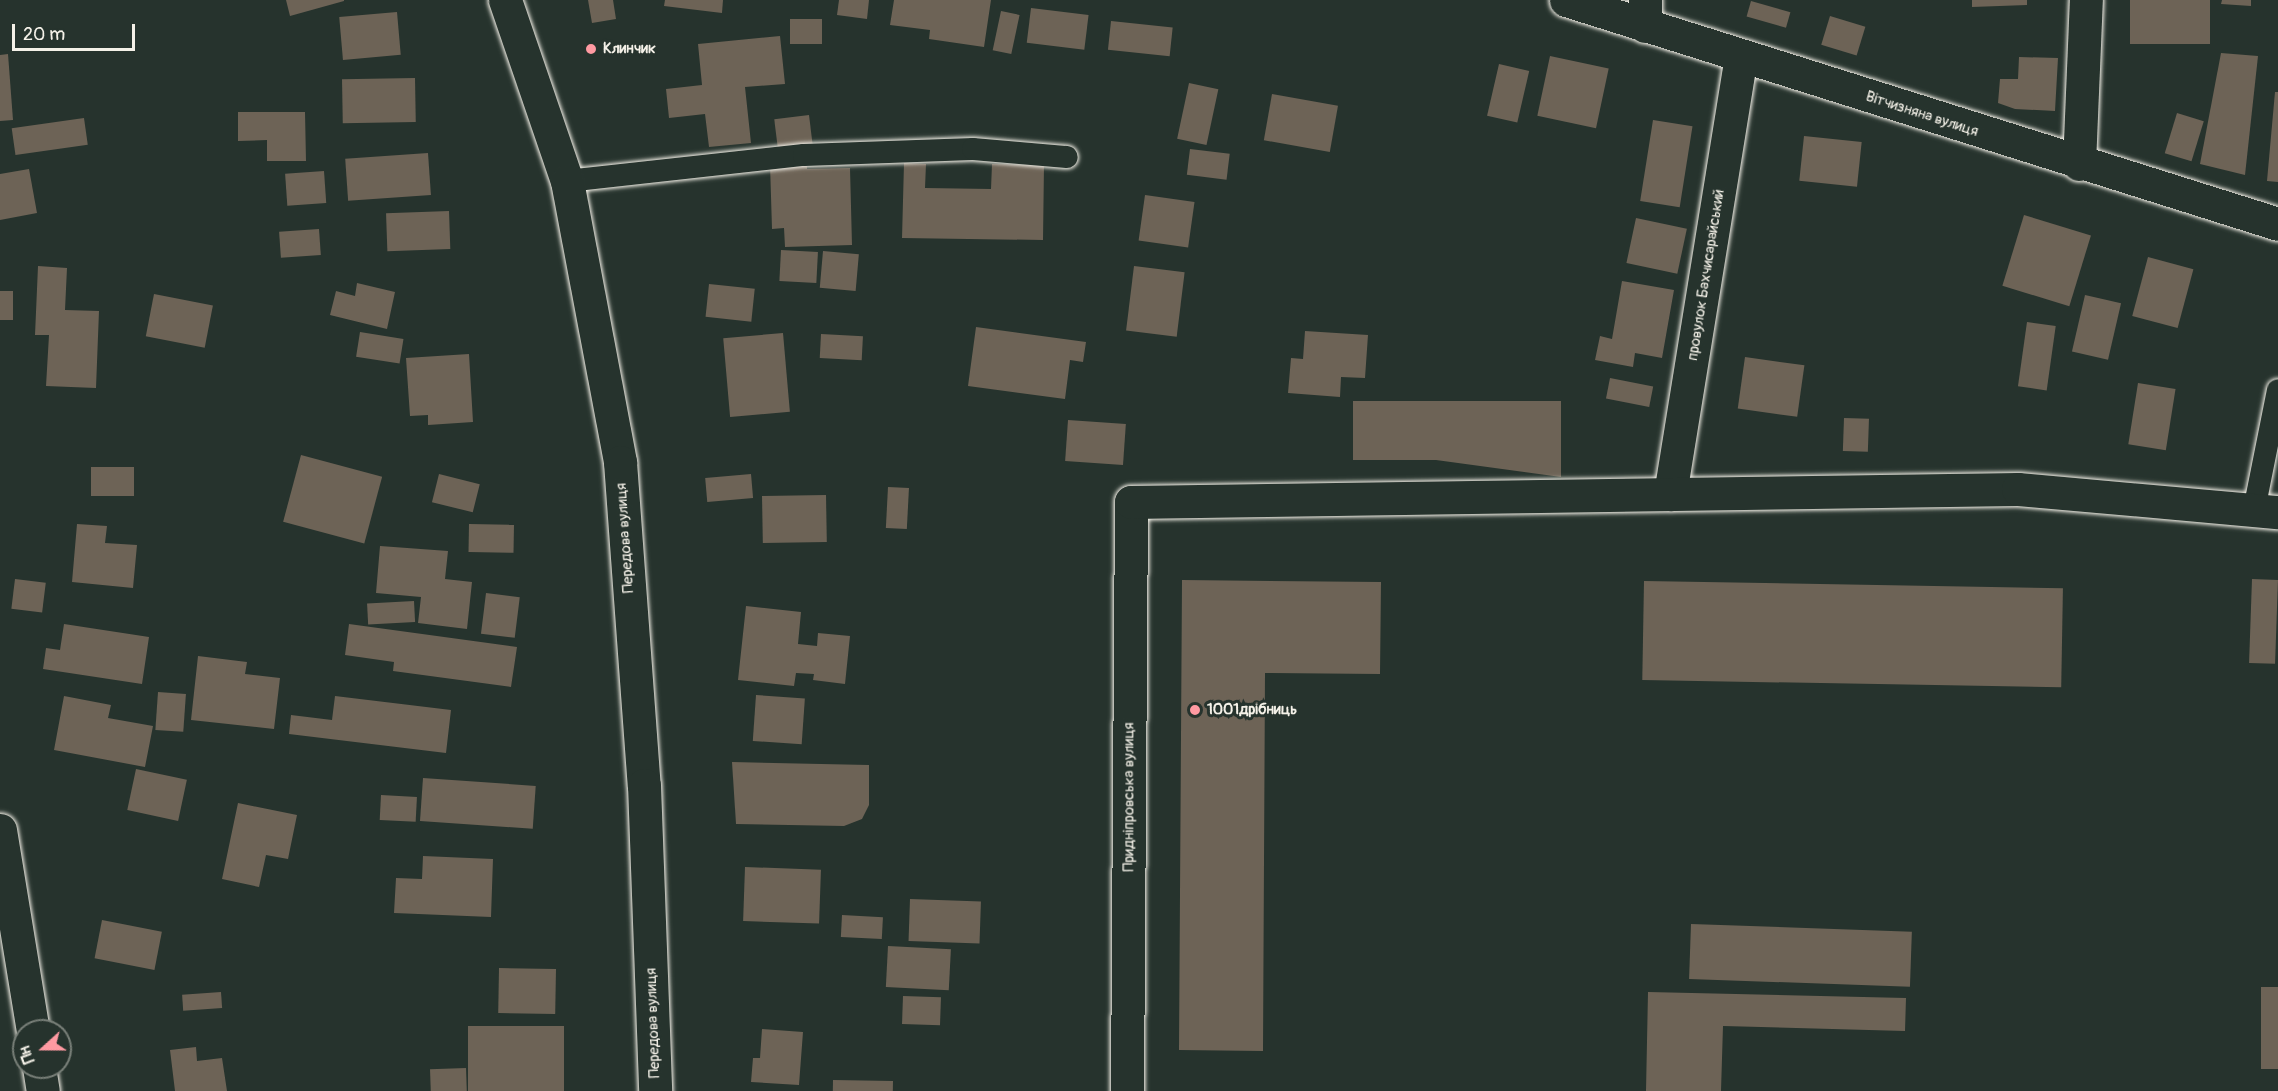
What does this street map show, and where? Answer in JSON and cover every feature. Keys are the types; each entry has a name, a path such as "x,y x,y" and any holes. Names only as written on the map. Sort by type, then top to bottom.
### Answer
{"street":[{"name":"Передова вулиця","path":"505,0 567,181 620,462 644,785 655,1091"},
{"name":"Вітчизняна вулиця","path":"1566,0 1645,13 1741,56 2079,164 2278,224"},
{"path":"2079,164 2086,0"},
{"name":"провулок Бахчисарайський","path":"1670,494 1741,56"},
{"path":"1670,494 2018,489 2266,511"},
{"name":"Придніпровська вулиця","path":"1127,1091 1131,502 1670,494"},
{"path":"0,830 31,1019"}],"lane":[{"path":"567,181 804,155 973,149 1067,157"},
{"path":"2266,511 2278,390"}],"building":[{"path":"286,0 344,0 344,1 290,16"},
{"path":"588,0 613,0 616,19 592,23"},
{"path":"665,0 723,0 722,13 664,6"},
{"path":"839,0 869,0 867,19 837,15"},
{"path":"894,0 991,0 984,47 929,39 930,30 890,25"},
{"path":"1972,0 2027,0 2027,5 1972,7"},
{"path":"2130,0 2210,0 2210,44 2130,44"},
{"path":"2222,0 2251,0 2251,6 2221,4"},
{"path":"1751,1 1790,12 1786,28 1747,16"},
{"path":"1031,8 1089,15 1084,50 1027,43"},
{"path":"1001,11 1020,15 1011,54 993,50"},
{"path":"397,12 401,55 343,60 339,17"},
{"path":"1830,16 1865,27 1857,56 1821,45"},
{"path":"790,19 822,19 822,44 790,44"},
{"path":"1111,21 1173,27 1170,56 1108,50"},
{"path":"780,36 785,84 745,87 751,143 709,147 705,114 669,118 666,89 702,85 698,44"},
{"path":"2221,53 2258,56 2245,175 2200,164"},
{"path":"8,54 13,120 0,121 0,55"},
{"path":"1550,56 1609,68 1596,128 1537,116"},
{"path":"2019,57 2058,58 2055,111 2015,109 1998,103 2000,79 2018,79"},
{"path":"1499,64 1529,71 1517,123 1487,116"},
{"path":"415,78 416,122 343,123 342,79"},
{"path":"1189,83 1218,89 1206,145 1177,139"},
{"path":"2275,92 2278,92 2278,182 2267,181"},
{"path":"1272,94 1338,106 1330,152 1264,140"},
{"path":"238,112 305,112 306,161 267,161 267,140 238,141"},
{"path":"2177,113 2204,121 2191,161 2165,153"},
{"path":"809,115 813,146 778,150 774,119"},
{"path":"84,118 88,145 15,155 12,128"},
{"path":"1653,120 1693,126 1680,207 1640,201"},
{"path":"1804,136 1862,142 1857,187 1799,181"},
{"path":"1190,149 1230,154 1227,180 1187,175"},
{"path":"428,153 431,195 348,201 345,159"},
{"path":"807,163 807,169 850,168 852,245 785,247 784,228 772,229 770,164"},
{"path":"904,163 926,164 925,188 991,189 992,164 1044,165 1043,240 902,238"},
{"path":"29,169 37,213 0,220 0,174"},
{"path":"324,171 326,203 287,206 285,174"},
{"path":"1145,195 1195,202 1188,248 1139,241"},
{"path":"449,211 450,249 387,251 386,213"},
{"path":"2024,215 2091,235 2069,306 2002,286"},
{"path":"1636,218 1687,229 1677,274 1626,263"},
{"path":"319,229 321,255 281,258 279,232"},
{"path":"781,250 818,252 816,283 779,281"},
{"path":"823,251 859,254 856,291 820,288"},
{"path":"2148,257 2193,269 2178,328 2132,316"},
{"path":"38,266 67,268 65,310 99,311 96,388 46,386 49,335 35,335"},
{"path":"1134,266 1185,272 1177,337 1126,331"},
{"path":"1622,281 1674,290 1662,358 1635,353 1633,367 1595,360 1600,336 1612,339"},
{"path":"357,283 395,292 387,329 330,315 336,291 355,296"},
{"path":"709,284 755,289 751,322 706,317"},
{"path":"0,291 13,291 13,320 0,320"},
{"path":"154,294 213,305 205,348 146,336"},
{"path":"2085,295 2121,303 2108,360 2072,352"},
{"path":"2027,322 2056,326 2047,390 2018,386"},
{"path":"976,327 1086,342 1083,362 1070,360 1065,399 968,386"},
{"path":"1305,331 1368,335 1365,378 1341,377 1340,397 1288,393 1291,358 1303,359"},
{"path":"360,332 403,339 400,364 356,357"},
{"path":"783,333 790,412 730,417 723,338"},
{"path":"821,334 863,336 862,360 820,358"},
{"path":"469,354 473,422 428,425 428,415 410,416 406,358"},
{"path":"1745,357 1804,365 1797,417 1738,408"},
{"path":"1610,378 1653,386 1649,407 1606,399"},
{"path":"2138,383 2176,389 2166,450 2128,444"},
{"path":"1353,401 1561,401 1561,477 1436,460 1353,460"},
{"path":"1844,418 1869,419 1868,452 1843,451"},
{"path":"1068,420 1126,424 1123,465 1065,461"},
{"path":"301,455 382,477 364,543 283,522"},
{"path":"91,467 134,467 134,496 91,496"},
{"path":"439,474 480,484 473,512 432,502"},
{"path":"751,474 753,498 707,502 705,478"},
{"path":"888,487 909,488 907,529 886,528"},
{"path":"826,495 827,542 763,543 762,496"},
{"path":"77,524 107,526 105,543 137,545 133,588 72,582"},
{"path":"469,524 514,525 514,553 469,552"},
{"path":"380,546 448,551 445,579 472,582 467,629 418,623 421,597 376,593"},
{"path":"15,579 46,583 42,613 11,609"},
{"path":"2252,579 2278,580 2275,664 2249,663"},
{"path":"1182,580 1381,582 1380,674 1265,673 1263,1051 1179,1050"},
{"path":"1644,581 2063,588 2061,687 1642,680"},
{"path":"486,593 520,597 515,638 481,634"},
{"path":"414,601 415,622 368,624 367,603"},
{"path":"746,606 801,612 798,644 817,646 818,633 850,636 845,684 813,680 814,674 796,673 794,686 738,680"},
{"path":"64,624 149,637 142,684 43,669 46,648 60,650"},
{"path":"349,624 517,647 511,687 393,671 394,662 345,655"},
{"path":"198,656 247,662 245,674 280,678 274,729 191,720"},
{"path":"158,692 186,694 183,732 155,730"},
{"path":"756,695 805,698 802,744 753,741"},
{"path":"64,696 111,705 108,718 153,726 145,767 54,750"},
{"path":"335,696 451,710 446,753 289,734 291,715 332,720"},
{"path":"732,762 869,765 869,805 862,819 844,826 736,824"},
{"path":"136,769 187,780 178,821 127,810"},
{"path":"423,778 536,786 533,829 420,821"},
{"path":"381,795 417,797 416,822 380,820"},
{"path":"238,803 297,815 288,859 266,855 259,887 222,879"},
{"path":"423,856 493,859 491,917 394,913 396,878 422,879"},
{"path":"745,867 821,870 819,924 743,921"},
{"path":"910,899 981,901 979,943 909,941"},
{"path":"842,915 883,917 882,939 841,937"},
{"path":"102,920 162,932 154,970 95,958"},
{"path":"1691,924 1912,932 1910,987 1689,979"},
{"path":"888,946 951,949 949,990 886,987"},
{"path":"499,968 556,969 555,1014 498,1013"},
{"path":"2261,987 2278,987 2278,1069 2261,1069"},
{"path":"221,992 222,1008 183,1011 182,995"},
{"path":"1648,992 1906,998 1905,1031 1723,1026 1721,1091 1646,1091"},
{"path":"903,996 941,997 940,1025 902,1024"},
{"path":"468,1026 564,1026 564,1091 468,1091"},
{"path":"762,1029 803,1032 799,1085 751,1082 753,1058 760,1058"},
{"path":"196,1047 197,1061 222,1058 227,1091 175,1091 170,1050"},
{"path":"466,1068 467,1091 431,1091 430,1069"},
{"path":"833,1080 893,1081 893,1091 833,1091"}],"place":[{"name":"Клинчик","path":"591,49"},
{"name":"1001дрібниць","path":"1195,710"}]}
